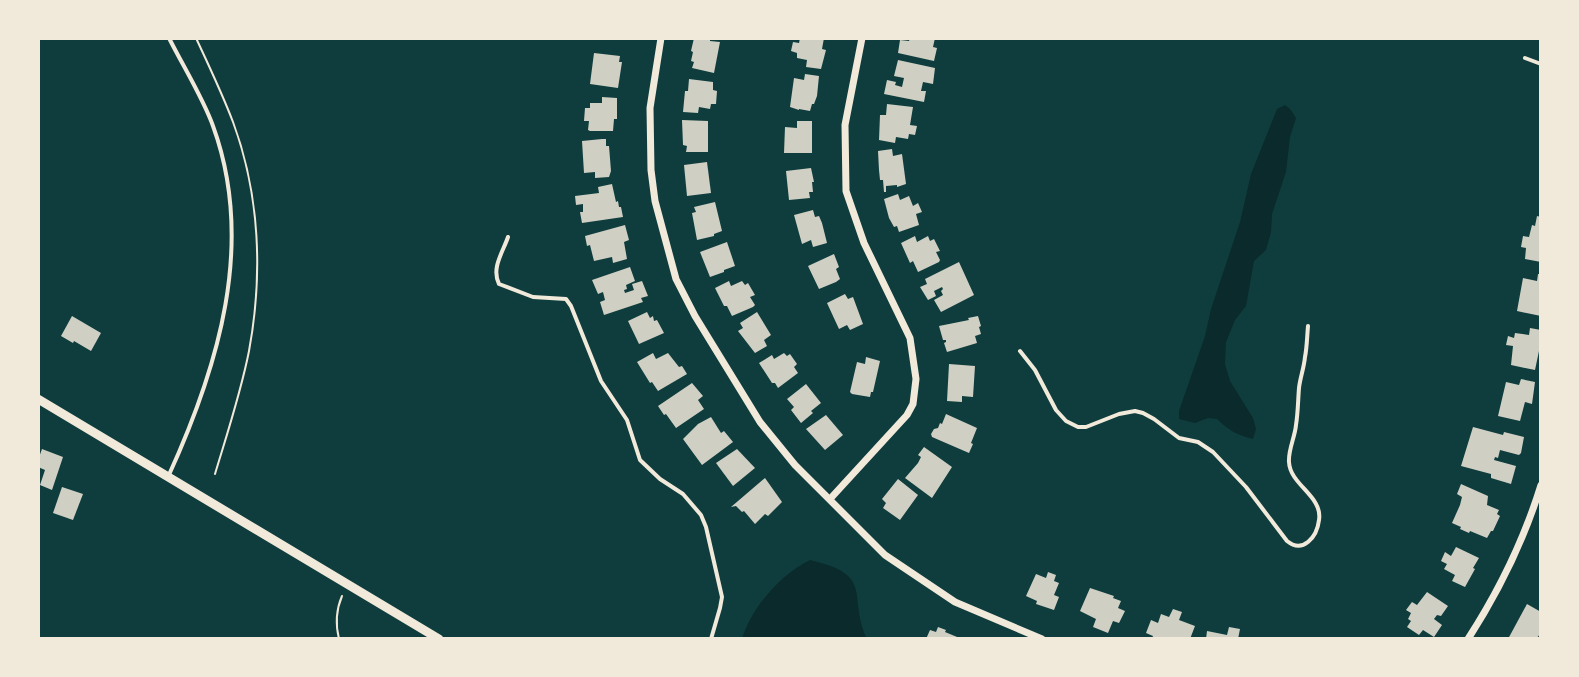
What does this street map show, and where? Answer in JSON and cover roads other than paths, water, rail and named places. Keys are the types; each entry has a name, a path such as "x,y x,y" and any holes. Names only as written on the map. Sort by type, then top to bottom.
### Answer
{"street":[{"path":"661,38 650,108 655,201 676,279 760,422 795,465 885,555 955,602 1042,639"},
{"path":"830,499 907,415 913,404 916,379 910,338 864,243 846,191 845,125 862,38"},
{"path":"38,399 439,639"},
{"path":"1468,639 1486,612 1514,555 1541,485"}],"lane":[{"path":"168,477 199,404 215,354 232,263 229,186 213,126 169,38"},
{"path":"1525,58 1541,64"},
{"path":"508,237 496,269 499,284 533,297 566,299 601,381 627,420 640,460 660,479 683,494 701,515 722,597 711,639"},
{"path":"1020,351 1066,421 1086,427 1135,411 1154,419 1179,438 1198,442 1213,452 1246,487 1287,541 1300,547 1310,539 1320,519 1316,504 1293,476 1289,462 1308,326"}],"water":[{"path":"1285,105 1296,118 1290,137 1286,172 1272,214 1266,250 1254,261 1246,306 1235,320 1226,342 1225,364 1230,381 1253,418 1256,429 1253,439 1233,432 1217,419 1208,418 1195,423 1179,419 1179,411 1240,222 1251,174 1277,109"},
{"path":"810,560 831,566 852,580 867,639 742,639 752,616 768,593 788,574"}]}
